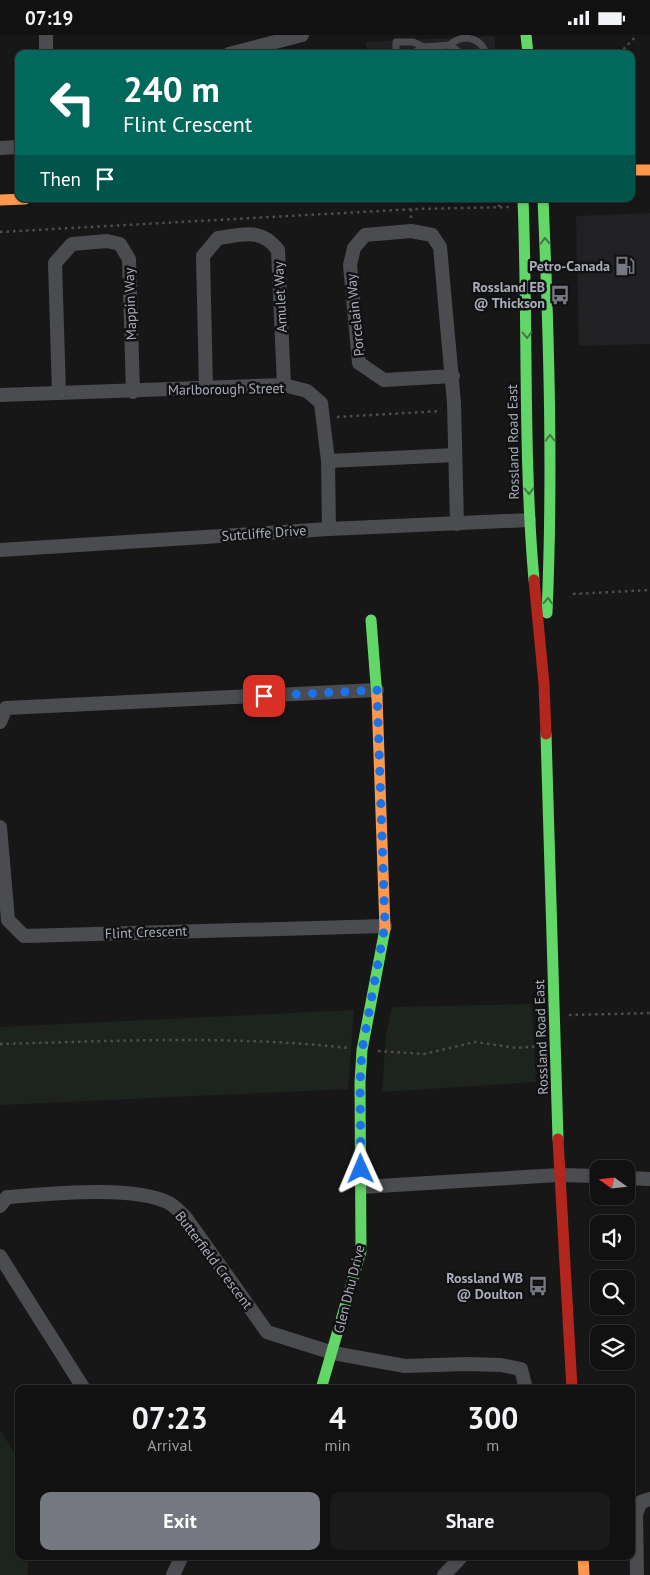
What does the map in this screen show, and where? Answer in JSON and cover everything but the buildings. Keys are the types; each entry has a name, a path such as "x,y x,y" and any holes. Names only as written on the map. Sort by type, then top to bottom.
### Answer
{"main road":[{"path":"526,35 528,50"},
{"path":"635,170 650,170"},
{"path":"0,200 15,199"},
{"name":"Rossland Road East","path":"523,202 527,309 529,520 544,685 559,1175 572,1385"},
{"name":"Rossland Road East","path":"543,202 549,346 551,520 544,685"},
{"name":"Glen Dhu Drive","path":"322,1385 361,1251 360,1082 362,1050 385,925 377,690 371,620"},
{"path":"583,1560 584,1575"}],"street":[{"path":"46,35 46,50"},
{"path":"244,50 302,35"},
{"path":"0,148 15,147"},
{"name":"Porcelain Way","path":"453,376 384,380 359,363 350,265 354,248 365,235 411,231 432,235 440,247 453,376 457,524"},
{"name":"Amulet Way","path":"206,388 203,256 218,239 255,234 269,238 278,250 284,385"},
{"name":"Mappin Way","path":"59,393 55,263 72,245 106,241 120,244 129,259 133,392"},
{"name":"Marlborough Street","path":"0,395 133,392 284,385 307,391 321,403 328,461 329,529"},
{"path":"328,461 455,455"},
{"name":"Sutcliffe Drive","path":"0,550 329,529 529,520"},
{"path":"0,722 6,708 377,690"},
{"name":"Flint Crescent","path":"0,827 8,920 24,935 385,925"},
{"path":"362,1187 559,1175 590,1177"},
{"path":"635,1178 650,1179"},
{"name":"Butterfield Crescent","path":"0,1206 7,1197 77,1192 141,1195 170,1203 186,1218 267,1331 333,1353 405,1366 501,1365 521,1369 525,1385"},
{"path":"0,1256 81,1385"},
{"path":"637,1575 636,1514 641,1502 650,1499"},
{"path":"173,1575 180,1560"},
{"path":"444,1575 458,1560"}],"lane":[{"path":"419,50 424,47 450,45 455,40 464,38 477,40 484,50"},
{"path":"396,50 396,42 413,41 424,47"},
{"path":"450,45 457,50"}],"path":[{"path":"624,50 637,35"},
{"path":"499,207 500,202"},
{"path":"0,231 415,209 508,207 513,212"},
{"path":"322,417 455,410"},
{"path":"573,594 650,590"},
{"path":"555,1015 650,1013"},
{"path":"0,1044 198,1039 285,1041 362,1050 424,1054 475,1042 517,1048 556,1045"}],"shaded area":[{"path":"495,36 495,50 366,50 366,42"},
{"path":"650,213 650,344 579,346 576,216"},
{"path":"532,1004 536,1082 382,1092 386,1034 392,1007"},
{"path":"354,1010 348,1089 0,1105 0,1027"},
{"path":"0,1430 15,1454 15,1560 29,1560 27,1575 0,1575"}],"traffic: fast":[{"path":"526,35 528,50"},
{"path":"523,202 528,485 534,580"},
{"path":"543,202 550,406 547,613"},
{"path":"371,620 377,697"},
{"path":"546,734 558,1139"},
{"path":"322,1385 361,1251 360,1082 362,1050 385,929"}],"traffic: slow":[{"path":"635,170 650,170"},
{"path":"0,200 15,199"},
{"path":"377,697 385,929"},
{"path":"583,1560 584,1575"}],"traffic: jam":[{"path":"534,580 544,684 546,734"},
{"path":"558,1139 572,1385"}],"place":[{"name":"Petro-Canada","path":"625,266"},
{"name":"Rossland EB @ Thickson","path":"560,295"},
{"name":"Rossland WB @ Doulton","path":"538,1286"}],"route":[{"path":"264,696 377,690 385,925 362,1050 360,1082 361,1169"}]}
